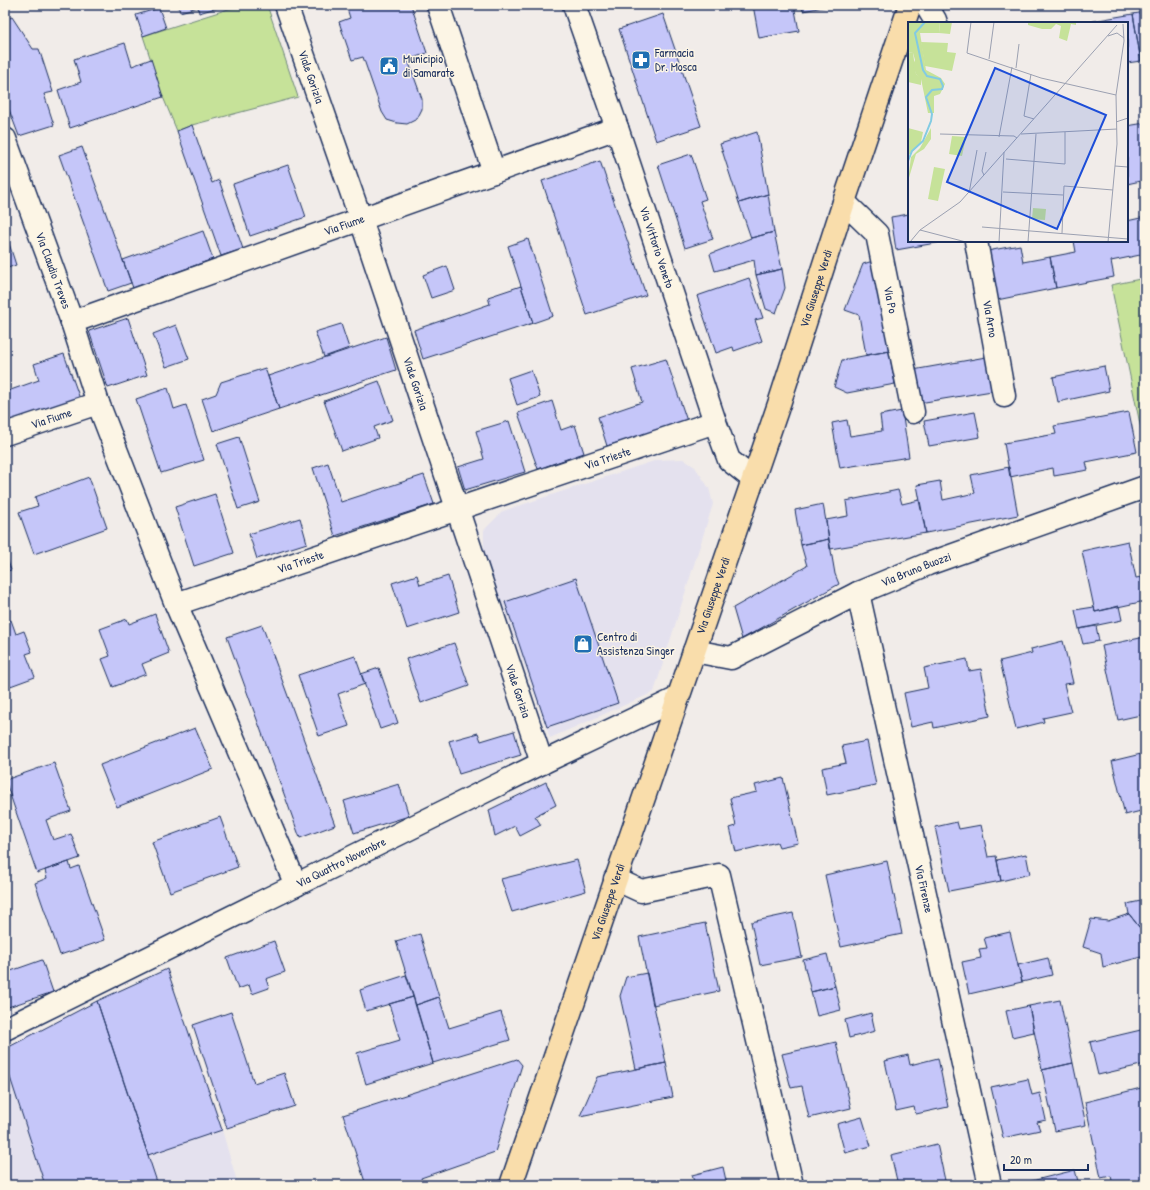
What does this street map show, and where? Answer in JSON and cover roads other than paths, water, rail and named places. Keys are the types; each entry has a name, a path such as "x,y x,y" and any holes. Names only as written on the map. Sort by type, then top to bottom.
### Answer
{"main road":[{"name":"Via Giuseppe Verdi","path":"511,1185 780,401 844,202 910,5"}],"street":[{"name":"Viale Gorizia","path":"286,5 361,220 542,763"},
{"path":"438,5 494,172"},
{"name":"Via Vittorio Veneto","path":"574,5 729,460 753,479"},
{"path":"926,5 936,22"},
{"name":"Via Fiume","path":"72,322 617,128"},
{"name":"Via Claudio Treves","path":"5,139 72,322 98,403 176,604"},
{"name":"Via Po","path":"844,202 877,234 913,412"},
{"name":"Via Arno","path":"976,242 1004,396"},
{"name":"Via Fiume","path":"5,434 98,403"},
{"name":"Via Trieste","path":"176,604 715,422"},
{"name":"Via Bruno Buozzi","path":"694,651 731,658 858,593 928,564 1145,487"},
{"name":"Via Firenze","path":"858,593 990,1185"},
{"path":"176,604 296,885"},
{"name":"Via Quattro Novembre","path":"5,1029 542,763 678,698"},
{"path":"616,879 641,891 719,875 792,1185"}],"place":[{"name":"Farmacia Dr. Mosca","path":"641,60"},
{"name":"Municipio di Samarate","path":"389,66"},
{"name":"Centro di Assistenza Singer","path":"583,644"}]}
